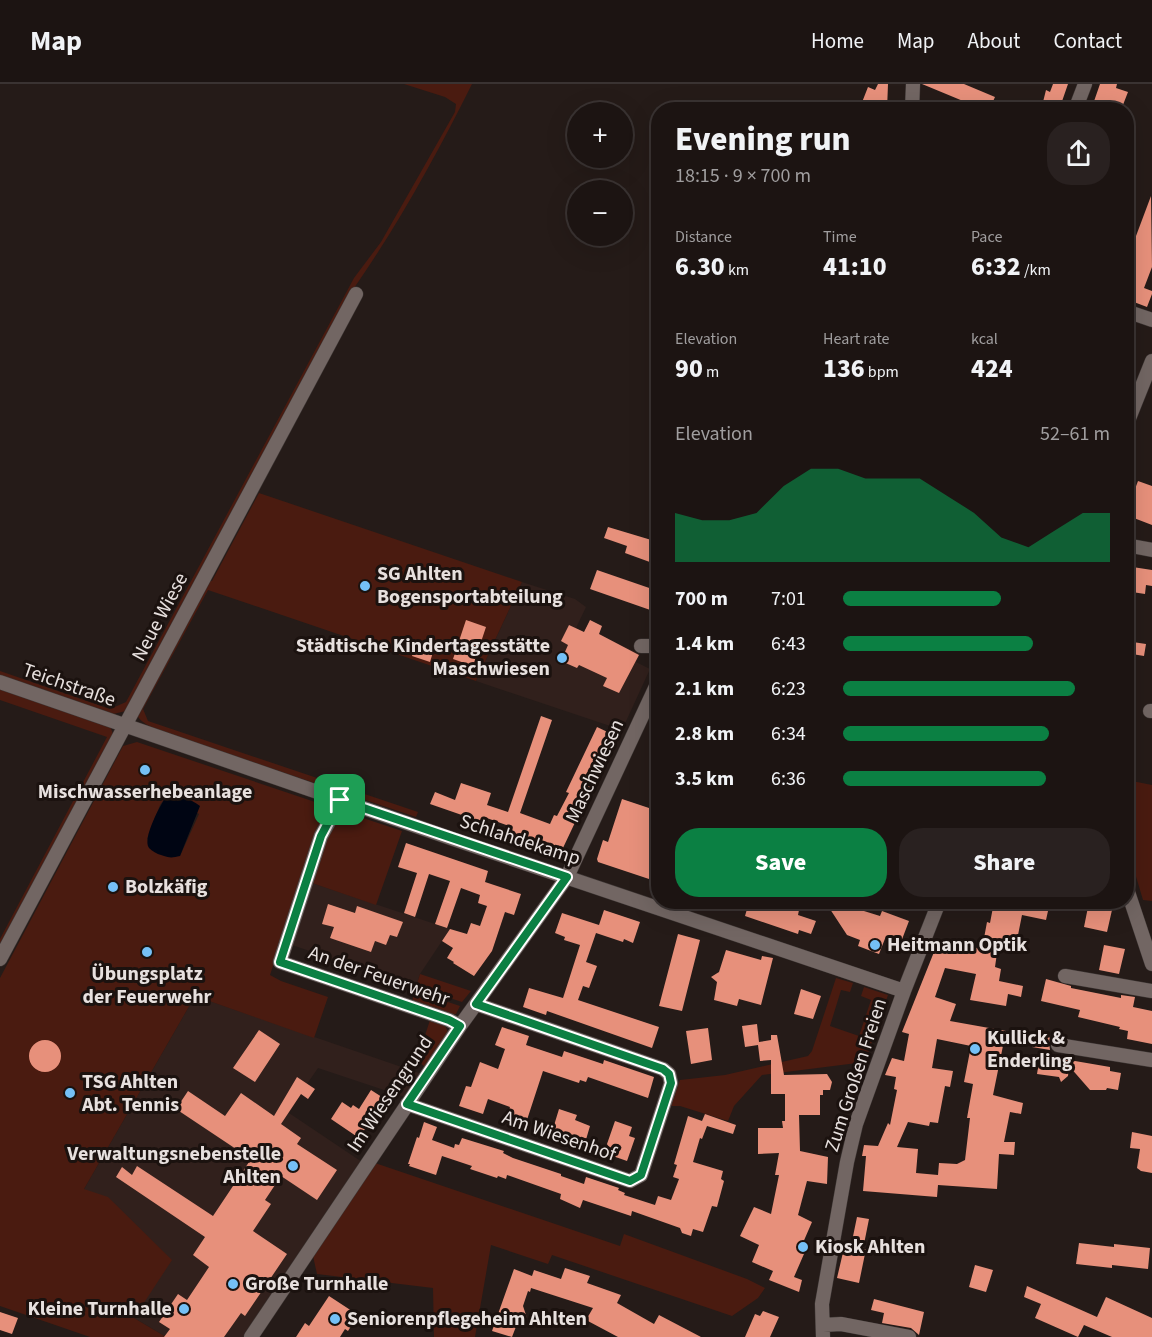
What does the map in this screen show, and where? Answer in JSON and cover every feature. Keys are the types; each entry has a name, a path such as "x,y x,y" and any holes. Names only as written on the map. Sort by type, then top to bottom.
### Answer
{"street":[{"path":"912,102 913,84"},
{"path":"1078,102 1085,84"},
{"name":"Neue Wiese","path":"0,959 356,294"},
{"path":"1134,314 1152,320"},
{"path":"1134,406 1152,362"},
{"path":"1134,547 1152,550"},
{"path":"641,646 651,646"},
{"name":"Teichstraße","path":"0,682 125,724"},
{"name":"Maschwiesen","path":"567,877 651,697"},
{"name":"Schlahdekamp","path":"125,724 651,905"},
{"name":"An der Feuerwehr","path":"340,800 321,836 280,962 449,1020 460,1026"},
{"name":"Im Wiesengrund","path":"251,1337 460,1026 567,877"},
{"name":"Schlahdekamp","path":"662,909 904,991"},
{"name":"Zum Großen Freien","path":"823,1331 822,1304 852,1139 904,991 936,909"},
{"path":"1134,909 1152,964"},
{"path":"1065,976 1152,991"},
{"name":"Am Wiesenhof","path":"407,1104 630,1181 641,1175 671,1083 669,1074 663,1069 476,1004"},
{"path":"1058,1045 1152,1060"},
{"path":"823,1331 841,1324 909,1337"}],"shaded area":[{"path":"404,84 472,84 416,190 352,291 126,711 113,714 0,677 0,671 110,709 126,702 354,278 381,242 455,112 456,104 445,97"},
{"name":"SG Ahlten Bogensportabteilung","path":"259,493 522,582 476,681 208,590 143,709 148,721 418,812 416,817 165,733 140,720 136,712 206,580 212,581"},
{"name":"Städtische Kindertagesstätte Maschwiesen","path":"522,582 575,599 586,607 576,628 584,632 590,620 602,626 599,635 640,654 636,662 650,669 622,730 476,681"},
{"path":"0,688 110,726 113,734 0,946 0,939 107,737 0,700"},
{"path":"137,742 330,807 316,833 270,975 328,997 314,1038 195,996 84,1189 108,1197 172,1260 134,1318 166,1337 90,1337 0,1306 0,978 123,746","holes":["167,795 199,814 180,856 147,839 160,805"]},
{"path":"1134,781 1152,785 1152,901 1143,900 1134,870"},
{"path":"167,795 193,801 200,806 180,856 166,857 149,848 148,837 153,821"},
{"path":"342,811 402,831 376,905 312,883 327,838"},
{"path":"312,883 450,929 420,974 416,987 292,945"},
{"path":"420,974 471,991 462,1002 416,987"},
{"path":"836,978 853,983 850,992 841,990 830,1026 859,1036 871,1000 861,996 864,987 888,995 865,1062 762,1075 734,1106 728,1121 680,1106 671,1106 680,1080 725,1075 808,1056 812,1051"},
{"path":"415,991 460,1006 456,1014 453,1014 412,1001"},
{"path":"195,996 422,1074 405,1097 318,1068 307,1084 289,1113 362,1162 244,1337 166,1337 134,1318 84,1189"},
{"path":"430,1020 445,1025 449,1035 426,1068 417,1060"},
{"path":"375,1163 620,1246 624,1234 747,1279 765,1288 758,1298 732,1316 552,1255 548,1264 491,1245 475,1337 434,1337 433,1288 317,1274 313,1256"}],"building":[{"path":"878,84 888,84 887,102 862,102 868,87 875,90"},
{"path":"922,84 964,84 995,97 993,102 963,101"},
{"path":"1053,84 1068,84 1062,102 1043,102 1046,90 1050,92"},
{"path":"1100,84 1117,84 1116,88 1128,92 1124,102 1094,102"},
{"path":"1151,196 1152,267 1144,288 1152,291 1152,294 1147,307 1134,302 1134,241"},
{"path":"1138,481 1152,486 1152,525 1134,518 1134,492"},
{"path":"608,527 651,540 651,562 625,553 627,546 604,538"},
{"path":"1134,567 1152,570 1152,586 1146,585 1145,594 1134,592"},
{"path":"597,570 651,589 651,610 590,589"},
{"path":"466,620 486,627 473,666 453,659"},
{"path":"590,620 602,626 599,634 639,655 619,693 603,686 607,678 579,665 577,668 561,661 568,645 561,641 569,625 584,632"},
{"path":"1134,642 1146,644 1144,656 1134,654"},
{"path":"415,646 433,652 430,662 412,656"},
{"path":"541,716 552,720 520,813 550,824 569,793 566,792 597,727 616,736 562,850 507,831 509,826 484,817 482,822 430,804 435,792 455,800 461,783 491,793 487,805 508,812"},
{"path":"622,799 651,809 649,860 651,861 651,880 598,862 603,840 608,842"},
{"path":"406,843 488,871 485,882 521,894 514,915 505,912 492,951 474,976 447,958 453,948 442,941 450,929 467,934 471,923 480,926 487,906 478,903 480,895 461,888 447,928 435,924 450,881 429,874 415,917 404,913 417,873 398,867"},
{"path":"328,904 355,913 357,906 403,922 397,937 390,935 386,945 375,941 371,952 330,938 334,927 322,924"},
{"path":"747,909 796,909 799,910 798,915 816,921 811,934 799,930 798,934 745,916"},
{"path":"830,909 858,909 880,916 882,911 909,921 901,942 886,936 879,954 858,946 860,940 847,935"},
{"path":"993,909 1048,909 1046,920 1022,915 1015,950 998,946 995,967 1001,969 999,981 1023,986 1021,997 1008,994 1006,1006 970,1000 976,974 945,968 935,997 956,1004 950,1021 1006,1031 993,1095 1023,1103 1021,1114 1010,1112 1004,1142 1015,1142 1014,1155 999,1154 997,1189 938,1185 937,1197 863,1191 866,1156 862,1156 864,1145 878,1146 888,1123 890,1125 897,1090 894,1089 896,1077 885,1075 892,1058 904,1061 909,1034 902,1032 936,947 957,951 958,944 982,949 987,922 990,923","holes":["937,1039 971,1046 964,1082 973,1084 967,1118 970,1118 965,1160 957,1164 939,1163 938,1175 916,1173 918,1149 897,1147 908,1122 929,1126 930,1122 938,1123 945,1086 950,1087 953,1071 932,1068"]},
{"path":"1088,909 1112,910 1107,932 1084,927"},
{"path":"604,910 640,922 633,943 596,933 586,962 597,966 589,988 583,986 578,1000 659,1027 652,1048 547,1011 546,1015 523,1007 529,988 563,998 580,945 564,940 565,937 555,933 562,913 599,925"},
{"path":"678,934 700,940 682,1011 659,1006"},
{"path":"1104,945 1125,949 1119,974 1099,970"},
{"path":"726,950 761,960 762,956 773,958 761,1005 739,999 737,1006 714,1000 717,982 711,977 719,972"},
{"path":"1046,979 1071,986 1071,988 1121,998 1121,995 1135,997 1133,1007 1152,1011 1152,1044 1127,1039 1128,1031 1119,1029 1120,1027 1078,1017 1080,1010 1041,1001"},
{"path":"801,989 821,996 813,1019 794,1014"},
{"path":"757,1024 759,1042 771,1040 771,1035 777,1035 784,1075 827,1074 832,1082 830,1090 823,1090 823,1095 820,1095 820,1115 799,1115 800,1151 828,1157 827,1184 807,1181 798,1215 812,1222 802,1245 807,1247 794,1277 802,1280 799,1292 769,1280 773,1271 752,1262 759,1245 740,1236 754,1207 771,1214 779,1175 775,1175 779,1153 758,1154 758,1128 783,1128 782,1121 785,1121 785,1094 771,1094 771,1060 760,1061 758,1045 745,1047 742,1026"},
{"path":"502,1027 529,1036 526,1045 562,1057 564,1051 603,1064 604,1060 654,1077 648,1098 588,1077 586,1082 580,1080 579,1083 543,1071 524,1129 520,1127 516,1130 515,1126 504,1122 510,1107 488,1099 483,1114 459,1106 466,1086 471,1087 480,1062 498,1069 505,1049 495,1045"},
{"path":"708,1028 712,1060 691,1064 686,1031"},
{"path":"259,1030 280,1044 255,1082 233,1068"},
{"path":"1034,1035 1052,1038 1049,1043 1050,1050 1032,1047"},
{"path":"45,1040 57,1044 61,1056 57,1068 45,1072 33,1068 29,1056 33,1044"},
{"path":"1040,1055 1110,1067 1110,1071 1121,1073 1118,1090 1107,1088 1106,1090 1090,1090 1069,1066 1068,1076 1061,1082 1059,1077 1037,1074"},
{"path":"297,1077 315,1089 308,1099 301,1094 281,1124 301,1138 297,1144 337,1170 317,1200 281,1176 265,1200 271,1204 253,1231 287,1254 245,1316 241,1313 224,1337 164,1337 170,1329 159,1322 178,1294 187,1300 209,1267 193,1255 205,1237 116,1177 122,1167 132,1175 137,1166 213,1216 251,1159 176,1109 188,1091 225,1116 241,1093 274,1116"},
{"path":"371,1090 385,1099 359,1138 331,1119 342,1102 351,1108 353,1105 359,1109"},
{"path":"559,1109 577,1115 575,1120 590,1126 585,1143 552,1132"},
{"path":"705,1114 736,1125 733,1134 707,1126 702,1139 700,1138 693,1162 723,1171 721,1179 724,1181 717,1207 712,1206 703,1232 693,1229 691,1236 682,1233 680,1228 632,1211 631,1216 583,1200 580,1208 560,1199 561,1194 507,1175 506,1179 498,1176 497,1178 470,1169 472,1166 442,1156 436,1175 408,1164 424,1122 437,1127 432,1140 454,1148 455,1144 459,1145 462,1138 504,1151 503,1153 513,1158 584,1184 586,1177 619,1188 618,1190 625,1193 624,1195 655,1205 658,1196 671,1200 679,1179 673,1177 677,1165 674,1164 688,1116 702,1121"},
{"path":"615,1121 632,1127 629,1136 635,1138 627,1161 607,1154 609,1148 607,1144"},
{"path":"1132,1132 1152,1136 1152,1173 1137,1168 1140,1149 1130,1148"},
{"path":"857,1217 869,1219 859,1283 837,1278 845,1244 851,1246"},
{"path":"1079,1243 1150,1248 1148,1269 1076,1264"},
{"path":"975,1265 993,1270 986,1292 969,1287"},
{"path":"565,1268 590,1276 587,1283 621,1295 617,1303 654,1324 659,1315 701,1337 618,1337 586,1320 593,1308 531,1288 523,1306 527,1318 524,1327 517,1324 512,1337 492,1331 514,1269 532,1276 534,1270 561,1279"},
{"path":"1027,1286 1097,1317 1106,1297 1152,1318 1152,1337 1112,1337 1084,1325 1078,1337 1035,1318 1041,1304 1024,1297"},
{"name":"Seniorenpflegeheim Ahlten","path":"329,1296 358,1315 348,1331 345,1329 340,1337 296,1337 305,1323 309,1326"},
{"path":"874,1299 924,1312 919,1335 911,1328 882,1323 884,1313 871,1310"},
{"path":"763,1311 779,1317 770,1337 745,1337 755,1314 760,1316"},
{"path":"0,1312 18,1318 12,1334 0,1330"}],"place":[{"name":"SG Ahlten Bogensportabteilung","path":"365,586"},
{"name":"Städtische Kindertagesstätte Maschwiesen","path":"562,658"},
{"name":"Mischwasserhebeanlage","path":"145,770"},
{"name":"Bolzkäfig","path":"113,887"},
{"name":"Heitmann Optik","path":"875,945"},
{"name":"Übungsplatz der Feuerwehr","path":"147,952"},
{"name":"Kullick & Enderling","path":"975,1049"},
{"name":"TSG Ahlten Abt. Tennis","path":"70,1093"},
{"name":"Verwaltungsnebenstelle Ahlten","path":"293,1166"},
{"name":"Kiosk Ahlten","path":"803,1247"},
{"name":"Große Turnhalle","path":"233,1284"},
{"name":"Kleine Turnhalle","path":"184,1309"},
{"name":"Seniorenpflegeheim Ahlten","path":"335,1319"}],"route":[{"path":"340,800 567,877 476,1004 663,1069 669,1074 671,1083 641,1175 630,1181 407,1104 460,1026 449,1020 280,962 321,836 340,800"}]}
